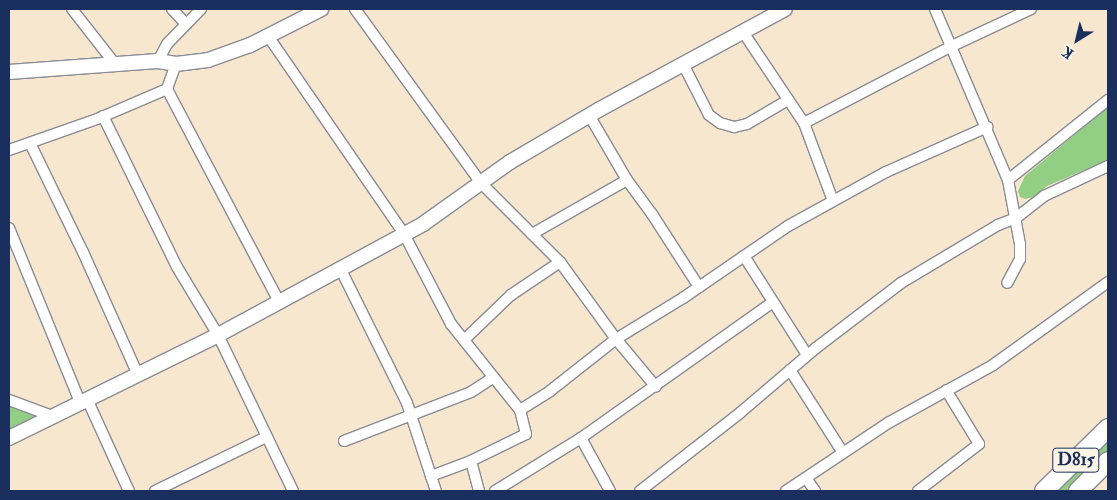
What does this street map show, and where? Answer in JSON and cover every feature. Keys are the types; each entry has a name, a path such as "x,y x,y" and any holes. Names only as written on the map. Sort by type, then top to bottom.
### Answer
{"highway":[{"name":"D815","path":"1044,491 1108,428"},
{"name":"D815","path":"1078,491 1108,461"}],"street":[{"path":"72,9 115,64"},
{"path":"172,9 186,24"},
{"path":"158,61 167,44 201,9"},
{"path":"9,72 158,61 176,64 208,60 250,45 321,9"},
{"path":"355,9 481,183 560,262 616,339 656,387"},
{"path":"9,438 218,335 423,224 510,162 590,115 785,9"},
{"path":"935,9 1008,180 1020,244 1020,259 1007,283"},
{"path":"804,123 952,46 1031,9"},
{"path":"743,32 804,123 833,202"},
{"path":"268,36 404,234 451,324 520,410 526,434 471,461 431,476"},
{"path":"9,150 103,116 167,88 176,64"},
{"path":"683,64 709,115 720,123 734,127 747,124 788,100"},
{"path":"167,88 279,301"},
{"path":"1008,180 1108,100"},
{"path":"590,115 626,180 652,214 699,287"},
{"path":"103,116 178,267 218,335 293,491"},
{"path":"520,410 550,391 616,339 699,287 788,226 886,172 987,128"},
{"path":"30,143 83,252 138,375"},
{"path":"640,491 741,412 807,355 901,283 998,225 1016,218 1044,196 1108,166"},
{"path":"532,234 626,180"},
{"path":"9,228 83,400 128,491"},
{"path":"744,256 807,355"},
{"path":"464,340 511,295 560,262"},
{"path":"340,268 411,415 436,491"},
{"path":"786,491 888,423 994,365 1108,282"},
{"path":"495,491 581,438 656,387 773,302"},
{"path":"790,370 844,453"},
{"path":"344,441 471,392 494,377"},
{"path":"918,491 980,444 946,390"},
{"path":"9,400 52,416"},
{"path":"154,491 266,437"},
{"path":"581,438 610,491"},
{"path":"471,461 479,491"},
{"path":"806,478 816,491"}],"green space":[{"path":"1108,107 1108,160 1047,186 1034,197 1025,199 1020,197 1018,191 1025,176"},
{"path":"9,403 27,409 38,417 9,433"},
{"path":"1108,439 1108,450 1067,491 1055,491"}]}
